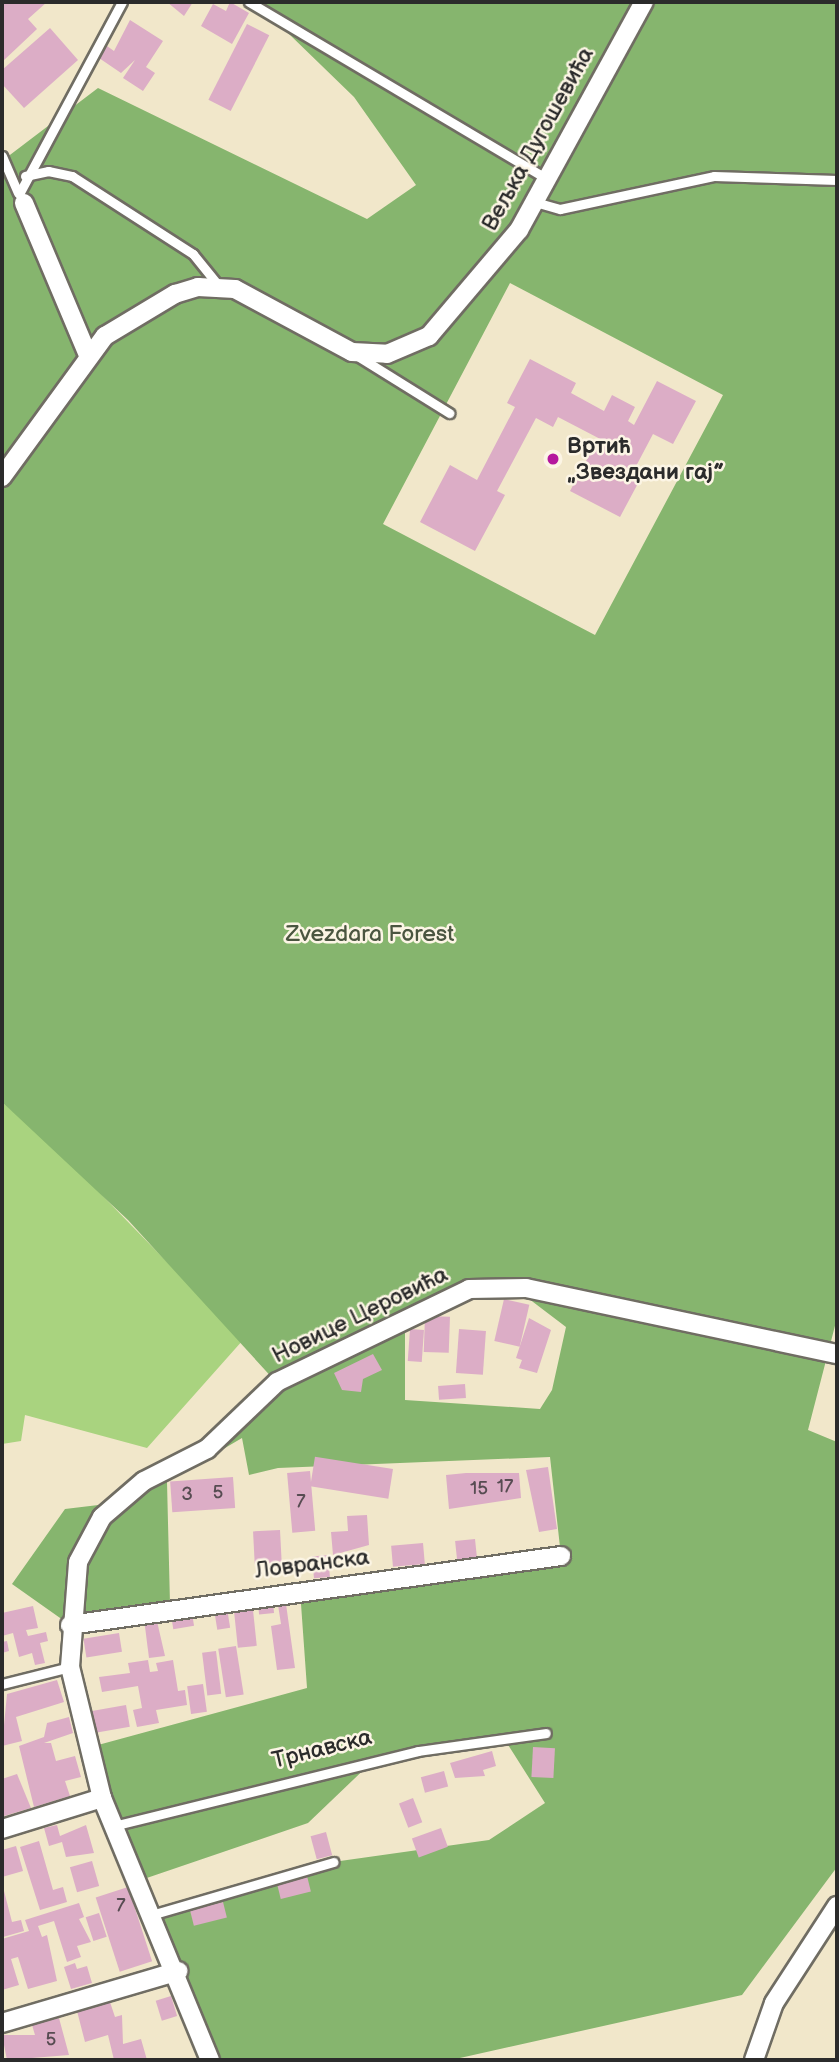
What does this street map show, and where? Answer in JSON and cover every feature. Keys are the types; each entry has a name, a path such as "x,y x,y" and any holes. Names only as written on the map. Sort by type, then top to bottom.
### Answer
{"street":[{"name":"Вељка Дугошевића","path":"218,285 352,352 387,354 439,328 536,202 644,2"},
{"path":"21,199 88,355"},
{"path":"2,477 88,355 149,305 218,285"},
{"name":"Новице Церовића","path":"70,1625 81,1554 115,1503 207,1449 276,1382 464,1291 526,1288 837,1354"},
{"name":"Ловранска","path":"70,1625 561,1556"},
{"path":"70,1625 70,1667 102,1798 151,1915 179,1971 211,2060"},
{"path":"2,1829 102,1798"},
{"path":"754,2060 774,2003 837,1906"},
{"path":"2,2023 179,1971"}],"lane":[{"path":"21,199 25,176 122,2"},
{"path":"249,2 547,179"},
{"path":"2,156 21,199"},
{"path":"25,176 48,171 72,176 193,254 218,285"},
{"path":"536,202 560,209 714,176 837,180"},
{"path":"352,352 374,372 449,413"},
{"path":"2,1684 70,1667"},
{"name":"Трнавска","path":"112,1826 418,1751 545,1733"},
{"path":"151,1915 333,1862"}],"green space":[{"name":"Zvezdara Forest","path":"256,2 837,2 837,1318 808,1430 837,1442 837,1867 742,1995 451,2060 217,2060 151,1915 333,1862 489,1840 545,1803 503,1737 376,1758 308,1823 135,1882 87,1748 307,1688 300,1590 70,1625 12,1584 65,1509 115,1503 203,1452 276,1382 128,1220 2,1102 2,161 98,88 367,219 416,185 354,97","holes":["510,283 723,395 595,635 383,524","497,1285 512,1286 566,1327 552,1390 540,1409 405,1400 405,1321","242,1438 249,1475 278,1468 550,1457 561,1556 170,1604 167,1482"]},
{"path":"2,1102 56,1148 243,1340 147,1448 25,1415 21,1441 2,1444"}],"building":[{"path":"2,2 47,2 28,19 37,29 2,62"},
{"path":"167,2 193,2 184,16"},
{"path":"230,2 249,13 232,44 201,26 213,4 226,11"},
{"path":"130,20 163,41 146,67 155,73 143,91 123,78 135,60 121,73 99,58 107,46 114,51"},
{"path":"247,24 269,35 231,111 208,100"},
{"path":"50,28 78,60 24,108 2,84 2,70"},
{"path":"530,359 576,383 571,393 604,411 612,395 635,407 628,421 634,425 657,381 696,401 673,444 653,434 634,470 643,474 620,517 570,491 593,448 601,452 606,442 558,417 553,427 536,418 497,491 505,495 475,551 420,522 450,465 477,480 515,407 507,403"},
{"path":"504,1299 529,1305 520,1347 494,1341"},
{"path":"425,1316 450,1317 449,1353 424,1352"},
{"path":"529,1318 551,1330 537,1373 519,1368 522,1360 516,1358"},
{"path":"410,1329 424,1330 422,1362 408,1361"},
{"path":"459,1329 486,1331 483,1375 456,1373"},
{"path":"373,1354 382,1370 363,1379 361,1392 342,1390 334,1373"},
{"path":"465,1384 466,1398 439,1400 438,1386"},
{"path":"315,1457 393,1469 388,1499 310,1486"},
{"path":"548,1467 557,1529 539,1532 526,1470"},
{"path":"310,1471 315,1531 292,1533 287,1473"},
{"path":"519,1473 521,1498 449,1509 446,1475"},
{"path":"233,1477 235,1508 172,1512 170,1481"},
{"path":"367,1515 369,1545 333,1555 331,1532 348,1531 347,1516"},
{"path":"280,1530 282,1563 255,1564 253,1531"},
{"path":"475,1539 477,1558 457,1560 455,1541"},
{"path":"423,1543 425,1564 393,1567 391,1546"},
{"path":"328,1555 330,1577 314,1578 312,1556"},
{"path":"273,1603 274,1613 259,1615 258,1605"},
{"path":"286,1604 295,1668 277,1670 271,1626 281,1624 278,1605"},
{"path":"33,1606 38,1628 26,1630 28,1636 46,1632 48,1641 40,1643 45,1663 35,1665 32,1653 19,1657 13,1633 2,1636 2,1613"},
{"path":"227,1608 230,1628 217,1630 214,1610"},
{"path":"253,1610 257,1646 238,1648 234,1612"},
{"path":"192,1613 194,1626 173,1629 171,1616"},
{"path":"156,1617 165,1656 149,1658 144,1619"},
{"path":"119,1633 122,1652 86,1657 83,1639"},
{"path":"7,1641 9,1651 2,1653 2,1642"},
{"path":"236,1646 244,1694 226,1697 218,1649"},
{"path":"216,1651 221,1694 207,1695 202,1653"},
{"path":"148,1660 150,1672 158,1671 156,1663 173,1660 178,1691 185,1690 187,1705 156,1710 159,1723 137,1727 133,1710 142,1708 138,1686 102,1692 99,1677 130,1673 128,1663"},
{"path":"57,1680 64,1702 16,1717 22,1741 2,1746 7,1694"},
{"path":"203,1684 207,1712 191,1714 187,1686"},
{"path":"126,1705 130,1727 91,1733 88,1712"},
{"path":"69,1717 73,1733 44,1743 51,1743 56,1761 75,1756 81,1777 65,1781 70,1796 34,1807 19,1746 44,1737 47,1723"},
{"path":"533,1747 555,1748 553,1778 531,1777"},
{"path":"492,1751 496,1766 483,1770 485,1776 455,1778 450,1763"},
{"path":"444,1771 448,1786 425,1793 421,1777"},
{"path":"17,1774 31,1808 4,1816 2,1779"},
{"path":"413,1798 422,1822 408,1828 399,1803"},
{"path":"57,1825 60,1836 86,1825 94,1853 66,1857 62,1842 49,1846 44,1828"},
{"path":"441,1828 448,1847 419,1857 412,1839"},
{"path":"326,1832 332,1855 317,1859 311,1836"},
{"path":"39,1841 53,1890 63,1887 67,1902 40,1910 20,1847"},
{"path":"16,1846 23,1871 2,1877 2,1850"},
{"path":"92,1861 99,1886 77,1892 70,1867"},
{"path":"307,1876 311,1892 281,1899 277,1883"},
{"path":"3,1887 12,1922 21,1920 24,1931 3,1937"},
{"path":"128,1887 152,1961 120,1972 96,1898"},
{"path":"223,1902 227,1918 194,1926 190,1910"},
{"path":"79,1903 84,1917 79,1919 91,1942 77,1946 81,1957 67,1962 54,1921 38,1926 42,1937 47,1935 57,1981 28,1989 18,1957 11,1959 19,1985 2,1990 2,1939 29,1931 25,1920"},
{"path":"99,1913 107,1937 93,1941 86,1917"},
{"path":"75,1963 77,1969 87,1966 92,1983 71,1989 64,1967"},
{"path":"171,1996 177,2016 162,2021 156,2001"},
{"path":"110,2002 115,2017 122,2015 123,2044 141,2039 147,2060 114,2060 108,2035 85,2042 77,2011"},
{"path":"59,2018 69,2055 7,2060 2,2035 35,2035 32,2025"}],"place":[{"name":"Вртић „Звездани гај”","path":"553,459"}]}
